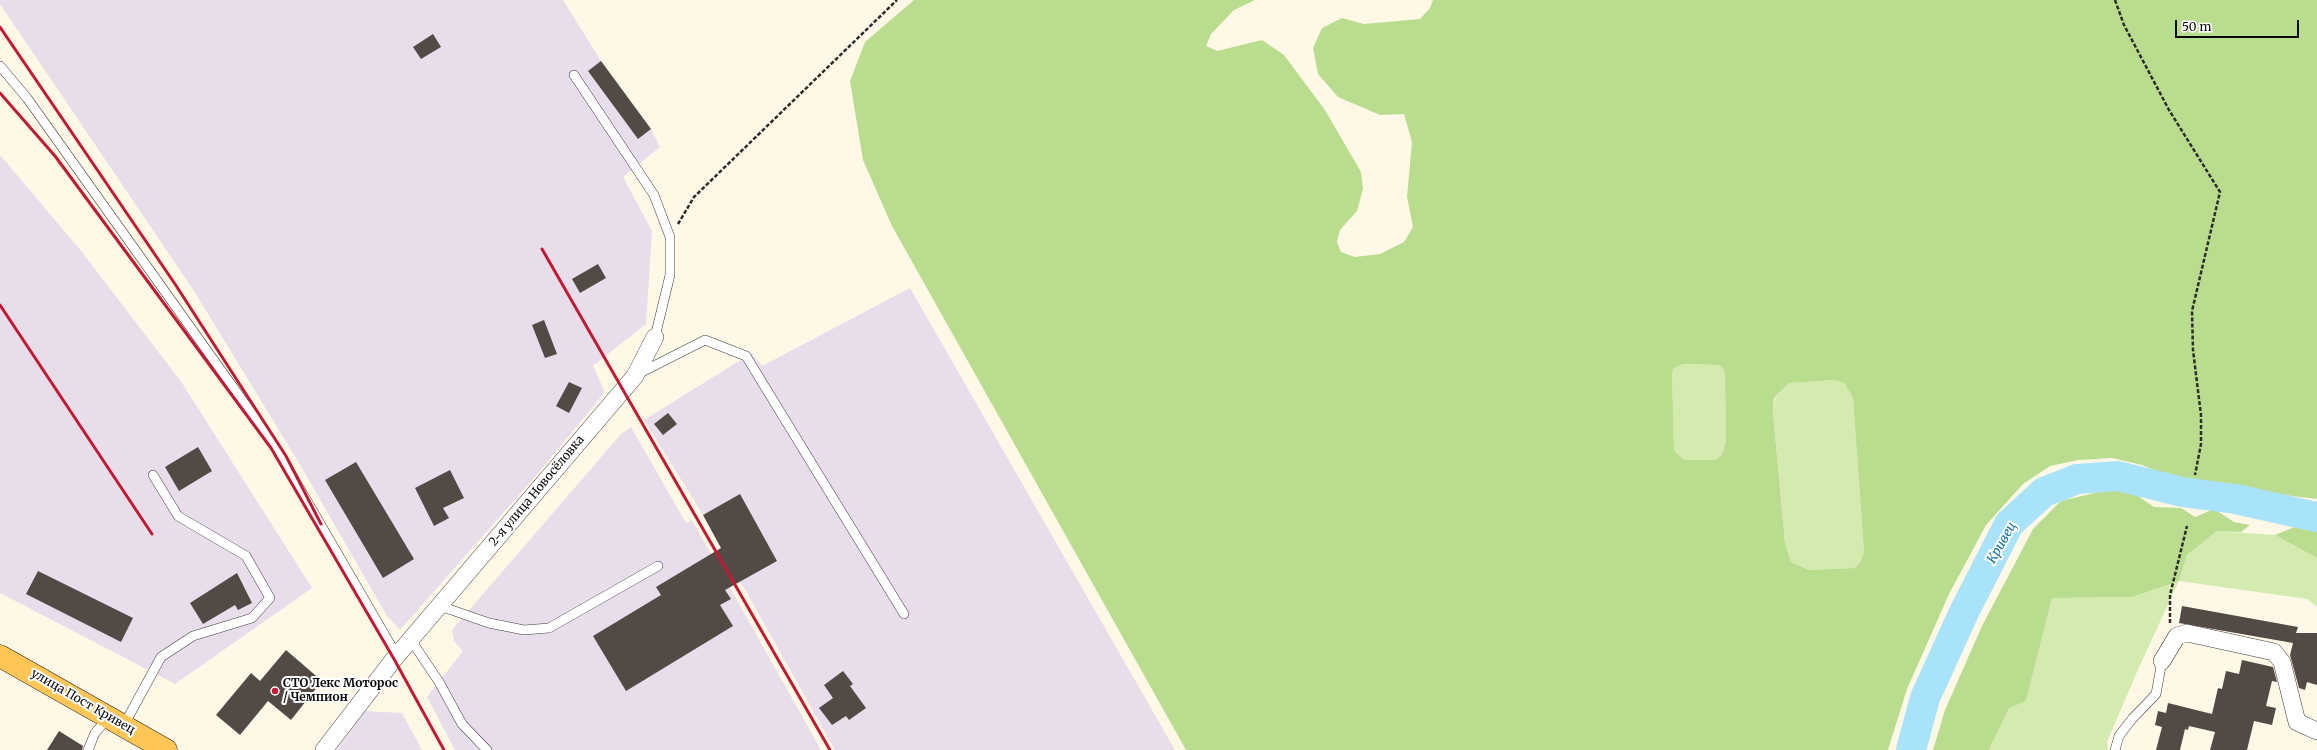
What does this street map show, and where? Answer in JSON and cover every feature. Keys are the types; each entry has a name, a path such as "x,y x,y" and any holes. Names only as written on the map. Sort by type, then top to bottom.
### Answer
{"main road":[{"name":"улица Пост Кривец","path":"0,656 166,750"}],"street":[{"name":"2-я улица Новосёловка","path":"411,640 635,376 655,337"},
{"path":"2162,661 2177,636 2187,633 2274,652 2282,662 2297,722 2317,731"},
{"path":"324,750 411,640"}],"lane":[{"path":"0,66 27,98 275,446 397,656"},
{"path":"574,75 654,195 670,237 670,275 655,337"},
{"path":"635,376 705,340 746,356 904,614"},
{"path":"88,750 95,733 117,721 161,657 193,636 252,618 270,598 246,556 178,516 152,475"},
{"path":"440,606 489,623 524,630 550,628 658,566"},
{"path":"411,640 439,682 462,724 487,750"},
{"path":"2115,750 2119,736 2132,719 2156,694 2162,661"}],"path":[{"path":"670,237 694,197 897,0"},
{"path":"2114,0 2124,25 2169,110 2220,192 2192,311 2193,350 2201,416 2200,444 2195,475"},
{"path":"2187,526 2170,595 2170,623 2187,633"}],"shaded area":[{"path":"0,0 563,0 601,61 651,129 660,147 623,177 652,231 646,324 593,366 605,392 534,478 400,630 387,616 299,463 194,291 0,4"},
{"path":"0,155 82,252 182,383 312,588 175,684 0,593"},
{"path":"910,288 1175,750 835,750 703,515 644,420 752,353 762,366"},
{"path":"631,427 686,523 692,520 821,750 455,750 427,697 463,651 454,641 452,630 621,434"},
{"path":"365,711 402,713 422,750 337,750"}],"green space":[{"path":"914,0 1255,0 1234,10 1211,34 1206,46 1217,51 1262,40 1284,55 1325,110 1361,172 1363,189 1357,211 1340,230 1337,242 1341,252 1355,257 1380,254 1404,242 1413,227 1407,197 1412,142 1404,114 1380,115 1338,97 1318,74 1313,48 1322,28 1342,18 1364,24 1420,19 1430,8 1433,0 2317,0 2317,499 2185,483 2142,465 2112,458 2078,460 2050,466 2023,484 1986,525 1949,594 1907,689 1888,750 1186,750 892,226 863,160 850,81 865,42","holes":["1683,364 1719,365 1723,368 1725,376 1726,441 1722,454 1716,460 1684,460 1674,450 1672,373 1674,368","1836,380 1845,384 1853,398 1864,552 1861,561 1855,568 1809,570 1791,562 1785,543 1773,413 1774,398 1789,383"]},
{"path":"1682,364 1719,365 1723,368 1725,376 1726,441 1722,454 1716,460 1684,460 1674,450 1672,373 1674,368"},
{"path":"1836,380 1845,384 1853,398 1864,552 1861,561 1855,568 1809,570 1791,562 1785,543 1773,413 1775,398 1789,383"},
{"path":"2107,490 2132,492 2154,507 2181,508 2195,517 2214,509 2234,522 2250,525 2241,532 2217,531 2187,555 2179,581 2132,597 2052,598 2026,701 2009,708 1989,750 1933,750 1945,710 1982,626 2033,529 2061,501"},
{"path":"2297,526 2317,532 2317,558 2275,535"},
{"path":"2217,531 2275,535 2317,558 2317,607 2307,599 2179,581 2187,555"},
{"path":"2179,581 2140,665 2107,742 2108,750 1989,750 2009,707 2026,701 2052,598 2132,597"}],"building":[{"path":"433,34 441,47 421,59 413,47"},
{"path":"601,61 651,129 638,139 588,71"},
{"path":"598,264 606,278 580,293 572,279"},
{"path":"544,320 557,354 545,358 532,325"},
{"path":"569,382 582,388 569,413 556,406"},
{"path":"668,413 677,424 663,435 654,424"},
{"path":"198,447 212,471 179,491 165,467"},
{"path":"356,462 414,559 383,578 325,480"},
{"path":"450,470 464,498 443,508 449,518 434,526 415,488"},
{"path":"740,494 777,561 725,590 731,599 720,605 733,626 626,691 593,636 661,595 656,587 721,548 703,515"},
{"path":"38,571 133,618 121,642 26,594"},
{"path":"237,573 252,603 238,610 235,605 203,624 190,603"},
{"path":"2182,606 2298,627 2296,633 2317,633 2317,685 2307,682 2305,690 2299,688 2290,655 2293,643 2179,623"},
{"name":"СТО Лекс Моторос / Чемпион","path":"286,650 322,681 291,720 268,701 240,735 216,715 251,673 260,681"},
{"path":"2242,660 2273,667 2277,682 2272,681 2266,706 2276,708 2272,725 2254,721 2247,750 2210,750 2215,732 2189,726 2188,730 2185,729 2180,750 2156,750 2162,727 2155,725 2158,711 2166,713 2168,703 2212,714 2218,688 2222,689 2226,671 2239,674"},
{"path":"843,671 853,684 850,686 866,708 849,720 846,716 832,725 819,708 833,698 824,685"},
{"path":"59,731 83,746 82,750 47,750"}],"waterway":[{"name":"Кривец","path":"1911,750 1925,698 1964,612 2009,524 2044,492 2077,479 2118,476 2182,492 2235,499 2317,517"}],"railway":[{"path":"0,27 175,284 286,456 321,524"},
{"path":"0,93 55,156 271,448 394,659 444,750"},
{"path":"542,249 830,750"},
{"path":"0,305 152,534"}],"place":[{"name":"СТО Лекс Моторос / Чемпион","path":"275,691"}]}
